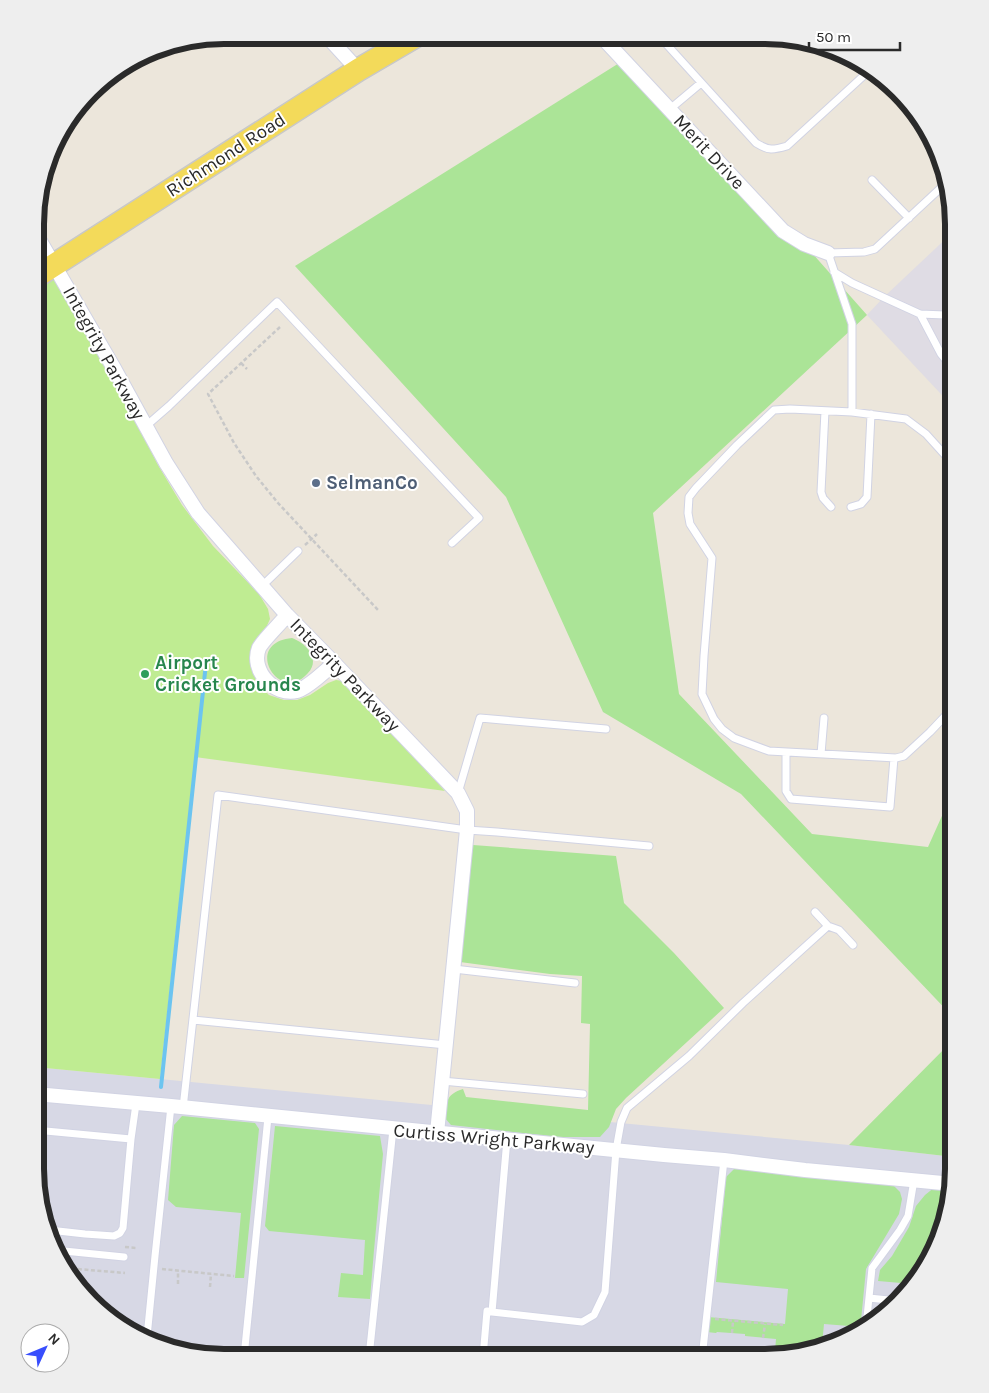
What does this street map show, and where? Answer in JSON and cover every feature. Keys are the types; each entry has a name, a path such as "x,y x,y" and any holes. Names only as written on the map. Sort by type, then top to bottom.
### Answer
{"main road":[{"name":"Richmond Road","path":"46,270 358,70 402,44"}],"street":[{"path":"334,44 358,70"},
{"name":"Merit Drive","path":"608,44 783,231 804,244 828,252"},
{"name":"Integrity Parkway","path":"46,270 115,370 166,463 198,513 261,587 458,793 466,811 468,830 437,1132"},
{"path":"287,615 260,646 257,659 261,673 270,684 282,691 298,691 325,673 334,663"},
{"name":"Curtiss Wright Parkway","path":"44,1095 945,1183"}],"lane":[{"path":"666,44 756,143 766,149 776,150 787,146 865,74"},
{"path":"670,110 701,83"},
{"path":"872,180 908,218"},
{"path":"852,412 852,324 828,252 864,252 875,249 942,187"},
{"path":"834,272 852,283 920,314 945,315"},
{"path":"146,426 277,302 480,518 452,543"},
{"path":"920,314 945,358"},
{"path":"945,455 926,434 906,419 852,412 774,410 696,488 690,497 688,513 690,524 712,558 702,694 714,719 722,729 734,738 769,751 894,758 904,756 945,716"},
{"path":"826,411 821,492 823,498 832,507"},
{"path":"851,507 861,504 867,497 871,414"},
{"path":"261,587 298,551"},
{"path":"458,793 480,718 606,729"},
{"path":"821,754 824,718"},
{"path":"786,752 786,791 791,799 890,807 894,758"},
{"path":"147,1333 153,1268 177,1107 193,1020 218,795 468,830 650,846"},
{"path":"815,912 828,926 838,930 853,945"},
{"path":"484,1349 488,1311 582,1322 594,1315 605,1292 616,1150 620,1122 627,1108 689,1056 743,1003 828,926"},
{"path":"454,969 575,983"},
{"path":"193,1020 446,1045"},
{"path":"442,1081 583,1094"},
{"path":"54,1231 114,1236 120,1233 123,1228 136,1104"},
{"path":"245,1349 268,1117"},
{"path":"370,1349 392,1129"},
{"path":"44,1131 131,1138"},
{"path":"492,1312 507,1139"},
{"path":"703,1349 724,1160"},
{"path":"867,1318 872,1268 908,1216 914,1180"},
{"path":"63,1251 124,1257"},
{"path":"869,1298 888,1300"}],"path":[{"path":"280,327 208,394 234,443 256,476 278,503 378,611"},
{"path":"241,363 247,369"},
{"path":"298,551 316,534"},
{"path":"153,1268 234,1276"},
{"path":"74,1269 125,1274"},
{"path":"178,1271 178,1284"},
{"path":"210,1287 211,1274"},
{"path":"713,1319 783,1325"},
{"path":"732,1333 733,1321"},
{"path":"763,1338 765,1324"}],"shaded area":[{"path":"945,239 945,398 867,315"},
{"path":"44,1068 849,1145 945,1156 944,1192 932,1238 915,1269 901,1288 884,1305 865,1319 845,1331 823,1340 777,1349 201,1348 155,1336 114,1312 88,1288 62,1249 53,1227 45,1192"}],"green space":[{"path":"624,60 804,244 867,315 653,513 679,694 812,834 928,847 945,809 945,1009 741,794 603,712 506,497 295,266"},
{"name":"Airport Cricket Grounds","path":"55,265 158,465 182,505 213,546 259,594 268,609 270,619 266,628 257,638 251,652 251,668 259,685 269,695 284,700 297,700 310,695 328,683 336,680 343,681 445,791 195,757 160,1079 44,1068 44,272"},
{"path":"292,638 307,648 313,662 312,668 308,673 297,681 287,682 277,678 270,670 267,660 269,650 277,642"},
{"path":"473,845 616,856 624,903 674,953 724,1008 626,1098 616,1109 609,1127 600,1137 558,1137 451,1125 444,1117 450,1096 463,1089 466,1097 588,1110 590,1024 581,1023 582,976 550,974 460,962"},
{"path":"945,1048 945,1156 849,1145"},
{"path":"182,1116 255,1123 259,1129 244,1278 235,1278 241,1213 176,1207 168,1200 174,1125"},
{"path":"275,1126 380,1136 383,1154 370,1299 338,1297 341,1273 363,1275 365,1240 269,1231 265,1226"},
{"path":"735,1168 892,1184 900,1192 902,1199 899,1214 866,1269 861,1321 849,1329 849,1326 824,1324 822,1340 777,1349 775,1349 776,1339 745,1336 745,1334 707,1332 708,1317 785,1324 788,1289 716,1282 726,1177"},
{"path":"935,1187 944,1188 936,1227 927,1249 905,1283 878,1281 880,1270 892,1256 909,1227 916,1206"}],"waterway":[{"path":"161,1087 206,663"}],"place":[{"name":"SelmanCo","path":"316,483"},
{"name":"Airport Cricket Grounds","path":"145,674"}]}
